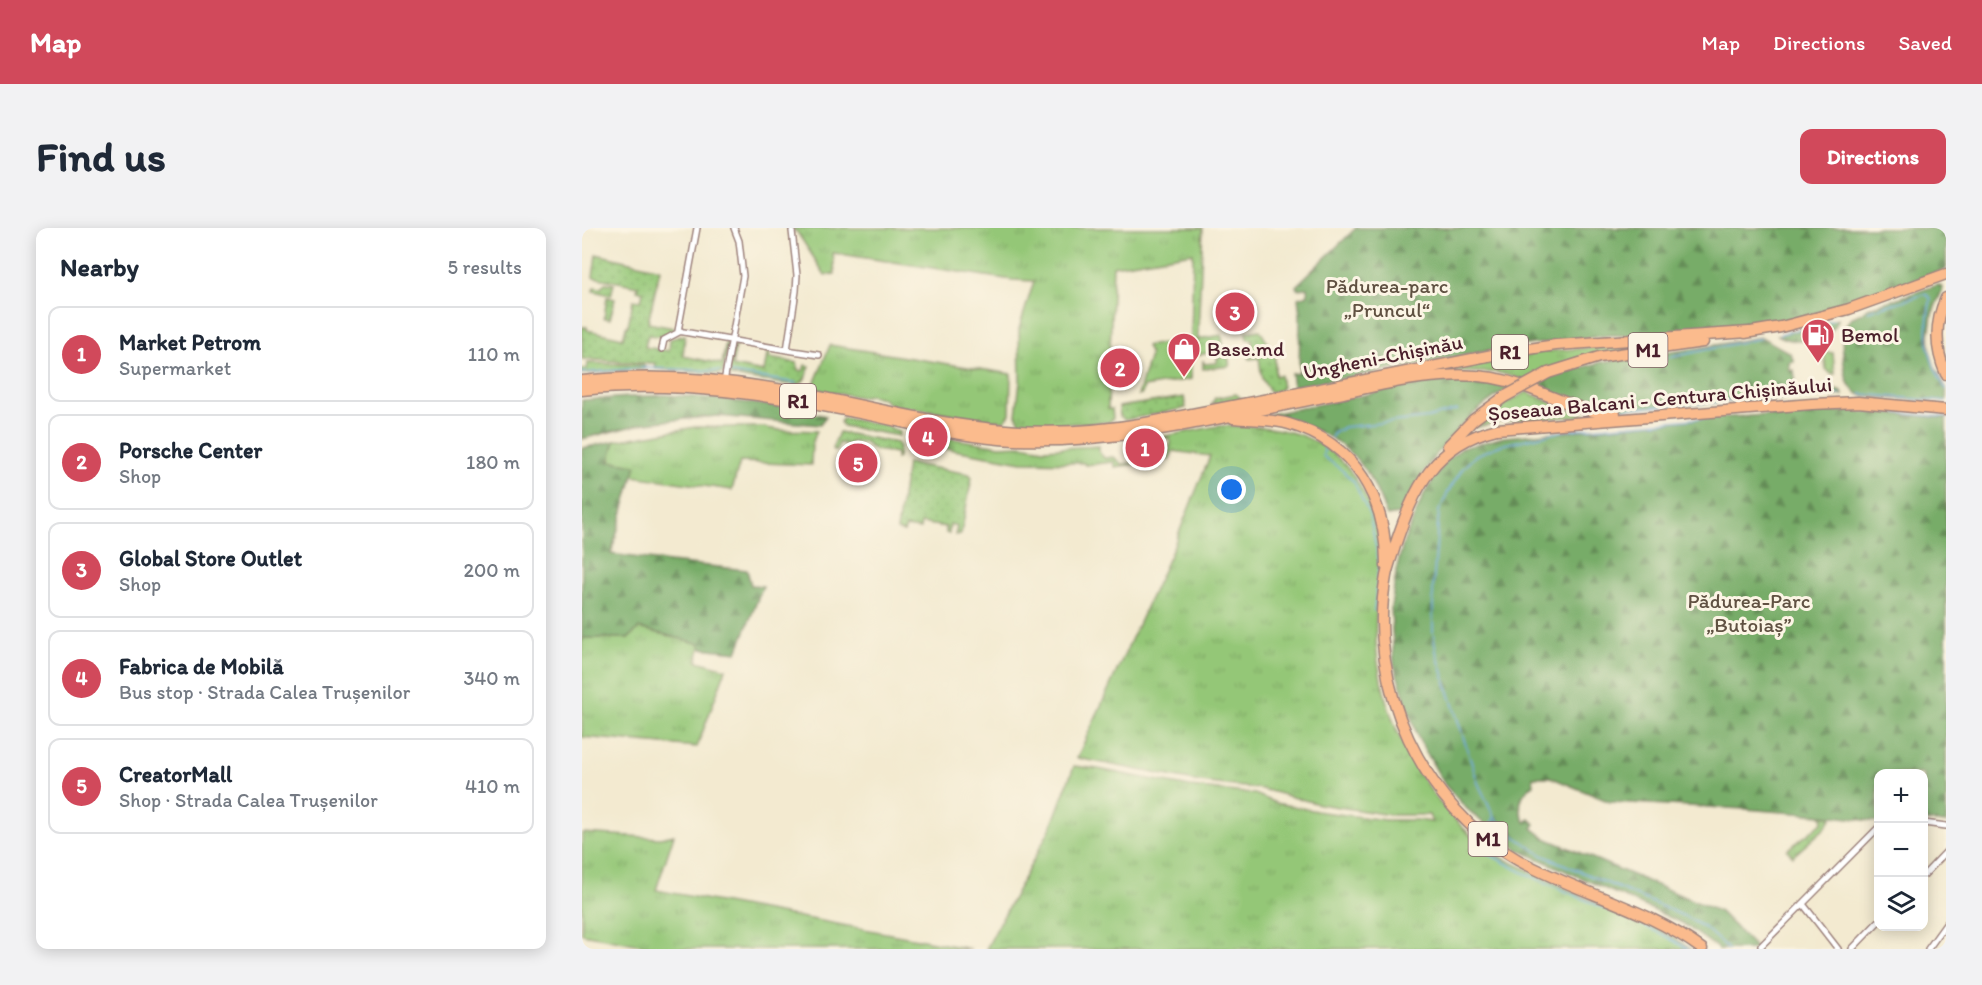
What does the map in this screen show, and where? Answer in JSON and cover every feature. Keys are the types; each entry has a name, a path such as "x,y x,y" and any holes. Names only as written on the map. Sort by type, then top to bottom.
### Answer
{"highway":[{"name":"Șoseaua Balcani - Centura Chișinăului","path":"1702,949 1682,934 1657,921 1551,876 1516,858 1485,836 1456,810 1425,768 1400,721 1390,687 1383,636 1386,576 1407,513 1424,480 1449,444 1473,420 1504,398 1548,373 1599,357 1714,341 1781,327 1849,309 1946,274"},
{"path":"1946,298 1938,320 1936,340 1946,374"},
{"name":"Ungheni-Chișinău","path":"1276,402 1508,352 1556,345 1749,332"},
{"name":"Ungheni-Chișinău","path":"1276,402 1423,378 1458,375 1508,381 1586,409 1608,414 1652,416"},
{"name":"R1","path":"582,381 655,378 724,382 778,389 970,426 1041,432 1116,428 1276,402"},
{"name":"R1","path":"582,390 650,386 721,390 796,401 954,433 1011,440 1055,441 1142,433 1224,417 1276,402"},
{"name":"Șoseaua Balcani - Centura Chișinăului","path":"1442,456 1464,440 1497,429 1802,404 1857,402 1946,410"},
{"path":"1224,417 1286,423 1322,438 1350,460 1366,480 1376,502 1386,548 1386,576"}],"street":[{"path":"681,331 678,331 697,228"},
{"path":"724,382 743,276 739,241 734,228"},
{"path":"787,350 797,275 792,231"},
{"path":"662,349 664,340 681,331 819,355"},
{"path":"1928,824 1946,826"},
{"path":"1761,946 1874,832"},
{"path":"1928,870 1946,852"},
{"path":"1803,904 1838,949"},
{"path":"1928,949 1946,924"},
{"path":"1852,949 1874,926"}],"green space":[{"path":"788,228 1203,228 1197,355 1191,356 1191,379 1144,387 1142,394 1138,395 1150,355 1146,346 1191,339 1193,253 1113,266 1108,409 1112,409 1113,418 1110,422 1021,423 1016,415 1020,381 1019,329 1034,281 1012,280 833,253 835,274 825,275 797,232"},
{"name":"Pădurea-parc „Pruncul“","path":"1356,228 1946,228 1946,269 1861,300 1782,323 1711,331 1632,336 1611,335 1509,347 1293,386 1291,374 1299,373 1298,298 1308,295 1307,288 1297,289 1296,286"},
{"path":"596,254 660,269 648,323 674,328 673,333 664,337 648,335 645,347 669,351 670,339 685,335 683,356 722,364 726,342 728,346 723,372 720,374 656,369 655,363 582,359 582,327 623,338 633,300 641,301 643,292 637,290 638,286 593,277"},
{"path":"605,283 614,284 611,295 593,291 594,287 601,288"},
{"path":"1938,285 1943,288 1932,314 1929,335 1930,352 1946,388 1946,402 1867,397 1856,393 1847,380 1842,339 1844,329 1852,317 1868,308"},
{"path":"607,297 615,299 610,319 604,318"},
{"path":"1838,319 1834,327 1821,338 1794,341 1778,335"},
{"path":"1260,330 1275,356 1275,376 1280,375 1282,388 1280,390 1270,392 1262,379 1259,358 1249,359 1248,349 1253,348 1252,339 1247,339 1246,332"},
{"path":"1222,335 1221,351 1197,355 1198,339"},
{"path":"1761,337 1790,353 1794,361 1789,362 1790,371 1794,370 1795,379 1783,399 1613,409 1576,402 1536,386 1551,376 1602,362"},
{"path":"1653,343 1525,380 1496,372 1430,373 1471,363 1549,351"},
{"path":"736,344 732,366 764,372 768,350 769,358 797,363 798,370 803,371 805,365 810,366 804,380 797,385 731,376 728,372 733,347"},
{"path":"830,345 1011,374 1010,414 1004,421 993,420 891,405 882,398 870,395 860,397 814,389"},
{"path":"1824,353 1833,353 1835,374 1831,374 1826,369"},
{"path":"1228,356 1230,366 1203,369 1203,360 1204,364 1217,363 1217,358"},
{"path":"588,363 644,365 645,369 582,374 582,369 587,369"},
{"path":"1443,381 1474,381 1513,386 1476,411 1447,441 1421,476 1399,514 1387,516 1362,465 1340,444 1314,429 1271,416 1271,414 1413,385"},
{"path":"1826,387 1842,392 1843,395 1798,397 1800,392 1807,389"},
{"path":"1527,392 1588,416 1501,421 1475,428 1506,403"},
{"path":"1236,394 1242,399 1212,404 1215,398"},
{"path":"665,395 746,402 826,416 820,425 717,416 645,423 582,439 582,400"},
{"path":"1184,397 1186,408 1125,420 1120,416 1119,407"},
{"name":"Pădurea-Parc „Butoiaș”","path":"1849,411 1946,418 1946,823 1928,821 1928,769 1874,769 1874,821 1745,809 1610,802 1550,777 1533,777 1534,785 1522,797 1520,806 1522,817 1525,822 1530,819 1535,824 1532,828 1545,838 1720,912 1757,949 1719,949 1682,923 1519,850 1495,833 1467,809 1445,785 1418,738 1394,665 1391,607 1397,567 1404,541 1425,492 1448,459 1462,448 1504,437 1709,418"},
{"path":"843,418 886,425 899,432 899,436 843,426 840,422"},
{"path":"1218,426 1283,430 1321,444 1337,457 1364,493 1375,518 1381,544 1376,640 1381,681 1392,718 1407,753 1427,786 1450,814 1478,842 1495,855 1579,895 1652,926 1672,936 1690,949 986,949 1051,827 1074,766 1190,787 1255,794 1276,803 1322,812 1386,820 1432,822 1429,815 1390,815 1319,804 1262,789 1200,782 1077,758 1170,555 1210,456 1173,451 1169,460 1115,467 1114,462 1085,465 1084,463 1022,462 914,443 913,440 919,435 930,439 936,436 1000,446 1021,445 1044,449 1099,446 1099,452 1104,458 1114,457 1122,464 1167,456 1171,442 1168,438 1149,439"},
{"path":"695,427 764,427 817,431 812,444 811,465 740,462 732,490 632,476 635,465 609,461 615,441"},
{"path":"839,432 897,443 898,458 896,459 896,453 875,450 863,442 852,442 848,445 839,443 837,451 833,450"},
{"path":"615,441 609,461 636,465 611,554 747,570 751,585 763,586 737,652 700,648 701,644 639,628 629,638 584,638 582,641 582,448"},
{"path":"907,463 969,474 972,477 961,534 955,535 957,526 950,524 949,534 946,533 946,527 921,523 920,529 906,527 904,532 897,530"},
{"path":"639,628 701,644 697,661 726,669 697,747 582,737 582,641 584,638 629,638"},
{"path":"1821,816 1833,816 1825,828 1793,856 1787,850 1822,823"},
{"path":"582,833 660,838 674,835 656,890 971,949 662,949 582,934"}],"waterway":[{"path":"1868,311 1926,294 1931,299 1927,323 1931,357 1946,389"},
{"path":"1780,334 1834,320"},
{"path":"1632,363 1761,338"},
{"path":"582,373 643,368 720,371"},
{"path":"731,373 797,383"},
{"path":"1802,396 1841,394"},
{"path":"1861,394 1946,402"},
{"path":"1571,399 1621,409 1782,398"},
{"path":"1824,409 1851,408 1946,417"},
{"path":"1770,413 1816,409"},
{"path":"1331,438 1344,427 1428,418 1457,410"},
{"path":"1490,828 1494,817 1478,783 1436,651 1433,632 1433,588 1439,511 1448,492 1463,468 1476,455 1501,445 1567,430 1717,417"},
{"path":"1325,446 1323,456 1354,482 1370,516 1379,563 1374,611"},
{"path":"1494,817 1510,833 1542,855 1686,917 1705,928 1728,949"},
{"path":"1487,847 1485,852 1522,872 1662,934 1688,949"}],"place":[{"name":"Global Store Outlet","path":"1235,312"},
{"name":"Bemol","path":"1818,364"},
{"name":"Porsche Center","path":"1120,368"},
{"name":"Base.md","path":"1184,378"},
{"name":"Fabrica de Mobilă","path":"928,437"},
{"name":"Market Petrom","path":"1145,448"},
{"name":"CreatorMall","path":"858,463"}]}
